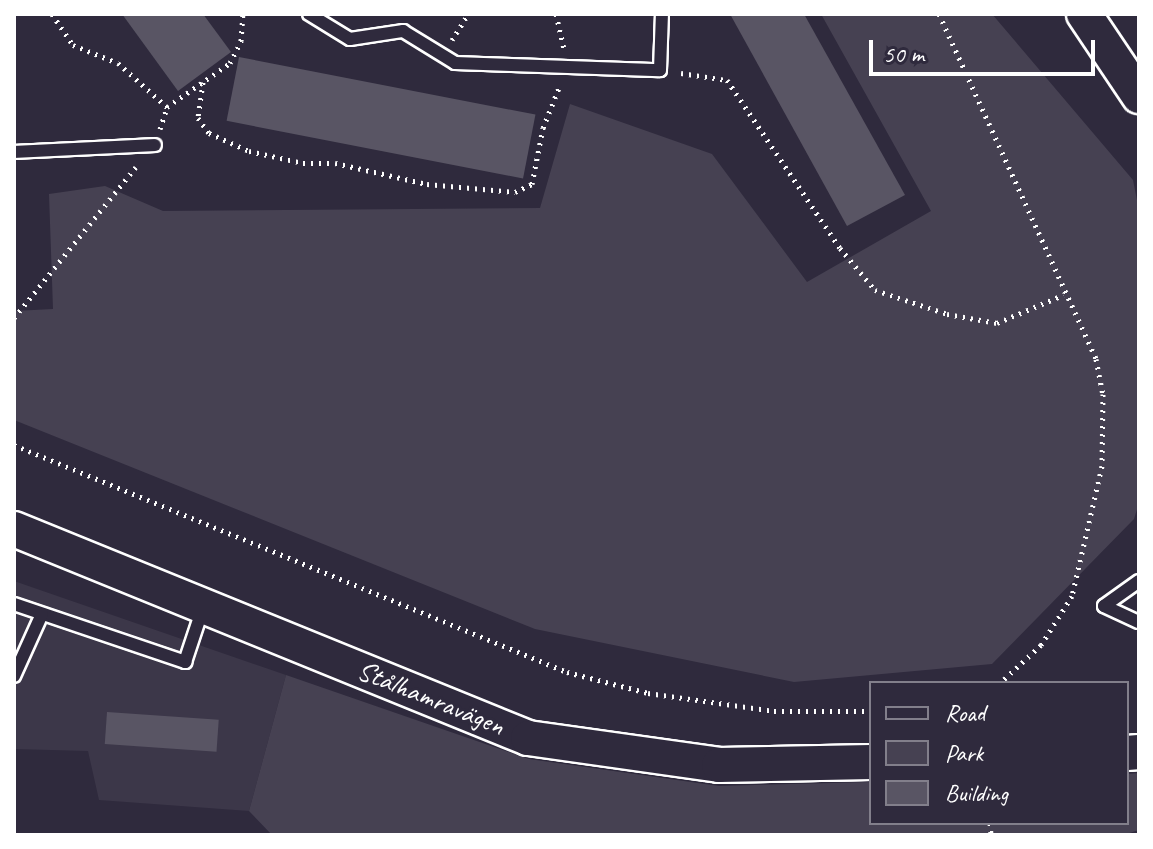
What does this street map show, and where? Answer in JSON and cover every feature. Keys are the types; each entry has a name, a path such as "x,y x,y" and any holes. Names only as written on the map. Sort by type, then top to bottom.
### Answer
{"main road":[{"path":"1084,14 1139,96"},
{"name":"Stålhamravägen","path":"14,529 528,738 719,765 869,762"}],"lane":[{"path":"309,14 350,39 403,31 455,63 660,70 662,14"},
{"path":"14,152 155,145"},
{"path":"1139,581 1104,606 1139,622"},
{"path":"14,604 185,662 204,606"},
{"path":"14,676 42,614"}],"path":[{"path":"52,14 73,45 118,63 167,107 230,63 241,41 243,14"},
{"path":"443,55 468,14"},
{"path":"203,82 198,118 209,133 249,151 303,163 335,163 427,184 515,192 532,184 543,128 567,66 556,14"},
{"path":"939,14 1063,295 1096,359 1103,394 1102,466 1072,596 1041,645 1002,681"},
{"path":"660,70 727,80 840,248 875,290 947,314 997,323 1063,295"},
{"path":"14,318 155,145"},
{"path":"14,445 567,672 648,693 774,711 869,711"}],"shaded area":[{"path":"14,581 286,675 249,811 99,800 88,751 14,749"}],"green space":[{"path":"821,14 992,14 1133,180 1139,210 1139,503 1134,519 992,664 794,682 535,629 14,420 14,311 53,309 49,194 105,186 163,211 540,208 570,104 712,154 807,282 931,211"},
{"path":"286,675 529,759 719,786 869,782 869,825 1129,825 1129,774 1139,773 1139,830 1123,835 272,835 249,811"}],"building":[{"path":"122,14 203,14 231,52 178,91"},
{"path":"730,14 804,14 905,195 847,226"},
{"path":"239,57 535,115 523,178 227,121"},
{"path":"107,712 219,720 216,752 105,744"}]}
